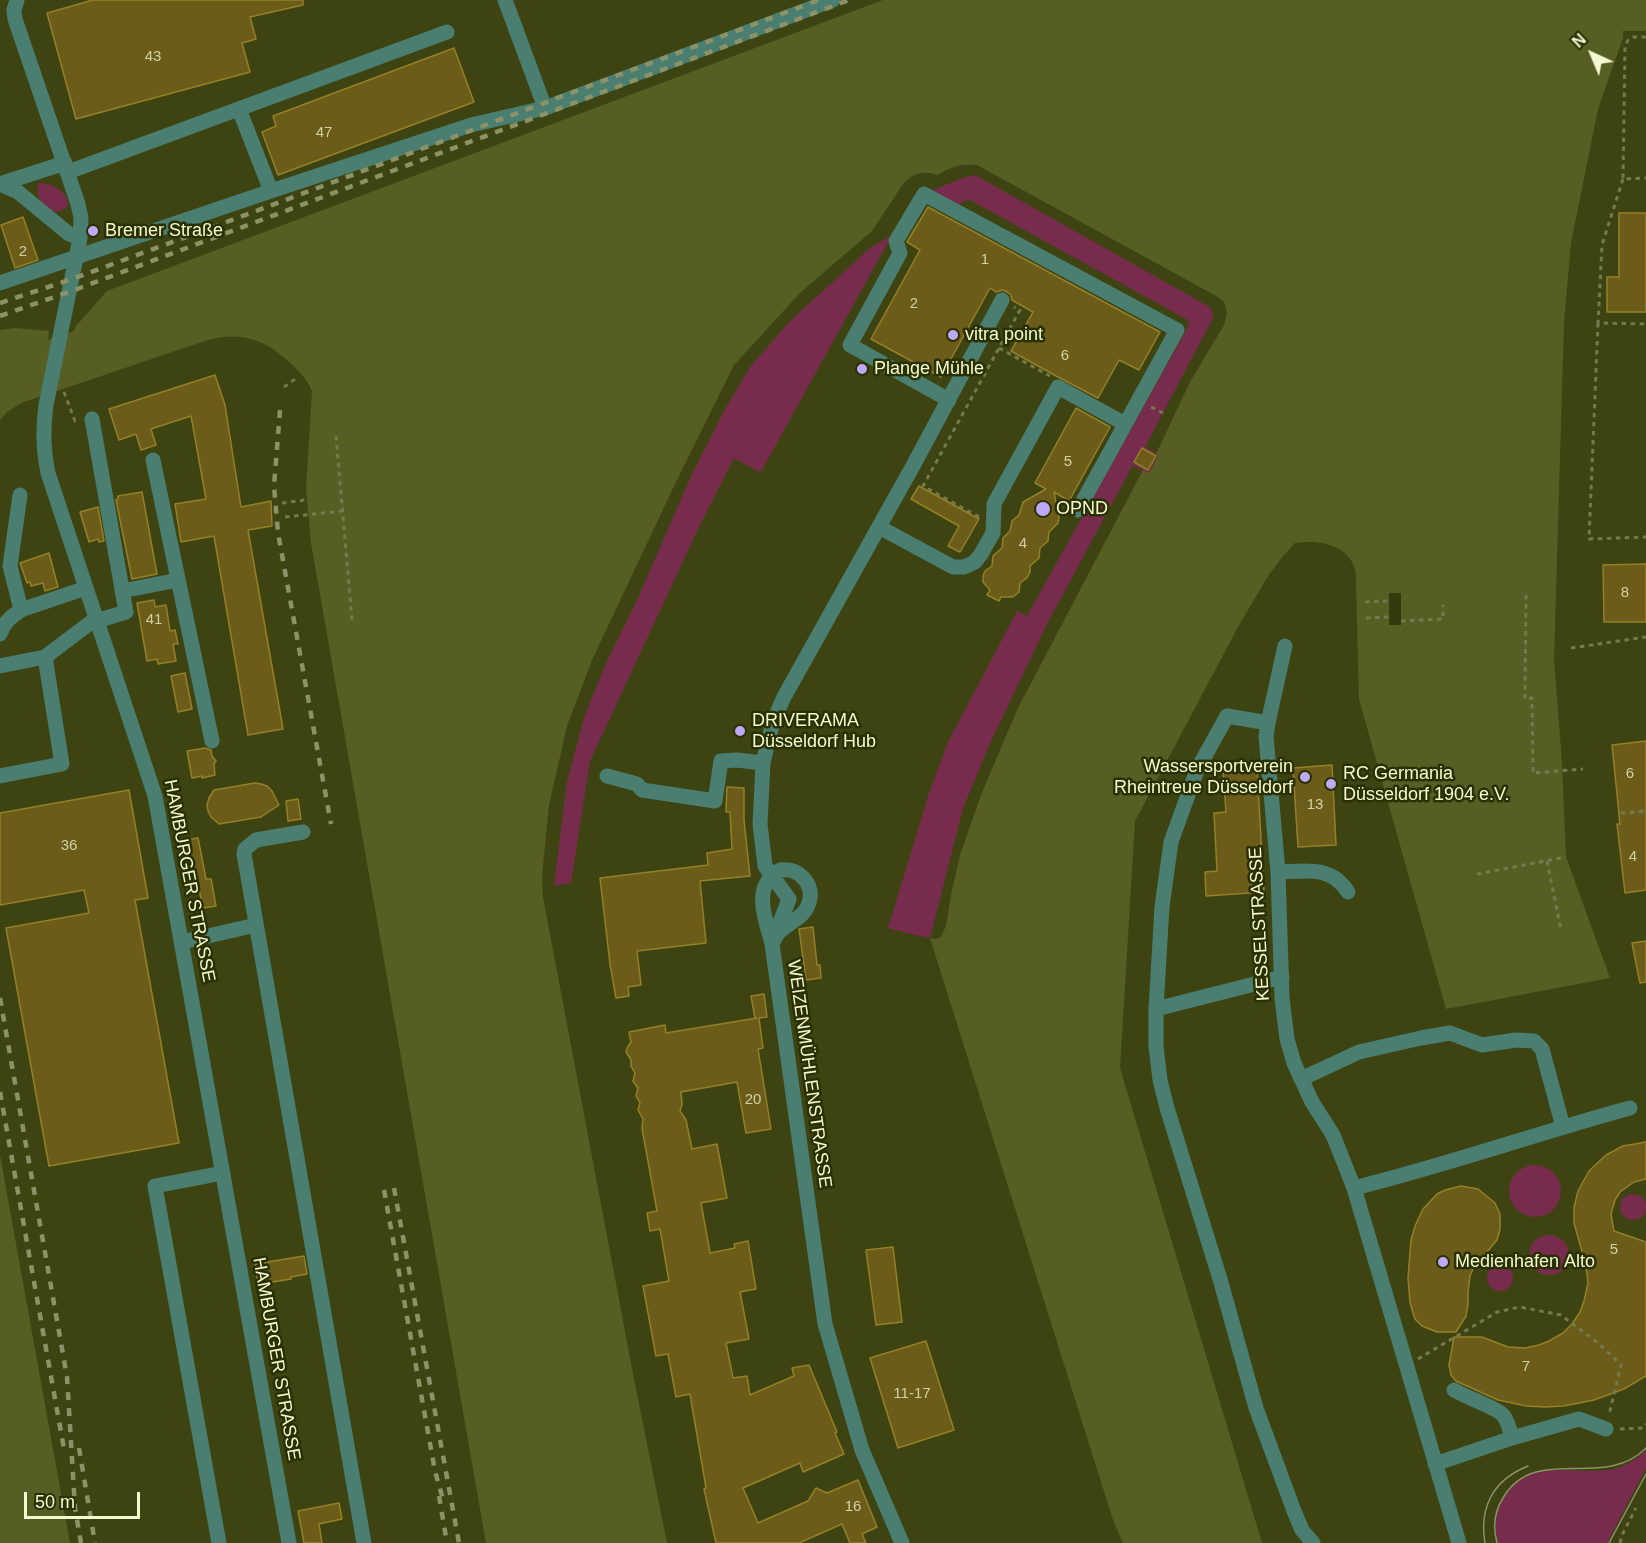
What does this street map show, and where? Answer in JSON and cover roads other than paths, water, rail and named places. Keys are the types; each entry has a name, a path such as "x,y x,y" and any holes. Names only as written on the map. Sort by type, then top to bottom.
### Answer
{"street":[{"path":"505,0 545,108"},
{"path":"0,282 471,125 545,108 833,0"},
{"path":"10,10 66,167"},
{"path":"0,184 66,167 239,109 447,32"},
{"path":"239,109 271,191"},
{"name":"HAMBURGER STRASSE","path":"66,167 81,218 80,238 46,405 43,429 48,473 155,796 289,1543"},
{"path":"0,184 18,192 64,231 80,238"},
{"path":"949,400 850,345 900,253 896,241 924,194 1177,330 1078,510"},
{"path":"1002,300 879,527 953,567 964,567 975,562 993,533 994,504 1058,387 1125,424"},
{"path":"0,666 45,657 90,623 126,612 92,419"},
{"path":"153,460 213,741"},
{"path":"20,495 10,566 21,610"},
{"name":"WEIZENMÜHLENSTRASSE","path":"879,527 784,697 773,722 763,763 760,824 765,866 789,899 772,944 825,1324 862,1450 902,1543"},
{"path":"122,591 178,580"},
{"path":"0,634 2,627 21,610 86,588"},
{"name":"KESSELSTRASSE","path":"1285,646 1266,736 1278,872 1282,998 1287,1039 1301,1079 1312,1102 1333,1135 1354,1188 1459,1543"},
{"path":"0,776 62,764 45,657"},
{"path":"1268,723 1227,716 1197,770 1171,842 1162,907 1156,1046 1160,1080 1167,1108 1220,1279 1256,1408 1302,1530 1313,1543"},
{"path":"607,776 637,784 642,790 716,801 721,761 763,763"},
{"path":"303,832 256,840 245,849 244,854 364,1543"},
{"path":"780,870 793,871 809,886 811,892 808,906 777,934 772,944 763,896 767,882 780,870"},
{"path":"1278,872 1328,873 1338,878 1348,892"},
{"path":"182,942 256,925"},
{"path":"1156,1010 1282,976"},
{"path":"1301,1079 1359,1052 1450,1033 1482,1045 1516,1040 1534,1041 1542,1049 1563,1126"},
{"path":"1354,1188 1400,1177 1563,1126 1630,1108"},
{"path":"219,1543 154,1186 224,1173"},
{"path":"1454,1390 1465,1397 1498,1410 1504,1416 1512,1438"},
{"path":"1435,1464 1512,1438 1579,1419 1606,1429"}],"tram line":[{"path":"1497,1543 1496,1514 1503,1498 1517,1482 1533,1473 1551,1469 1610,1466 1629,1460 1646,1448"},
{"path":"1485,1543 1484,1518 1491,1496 1506,1479 1528,1466"},
{"path":"1609,1543 1646,1474"}],"railway":[{"path":"0,303 224,223 819,0"},
{"path":"0,316 849,0"},
{"path":"280,410 274,486 278,533 331,824"},
{"path":"0,998 67,1377 75,1508 81,1543"},
{"path":"0,1092 64,1449"},
{"path":"394,1188 459,1543"},
{"path":"384,1190 435,1471 444,1503"},
{"path":"79,1448 95,1543"},
{"path":"439,1496 447,1543"}],"place":[{"name":"Bremer Straße","path":"93,231"},
{"name":"vitra point","path":"953,335"},
{"name":"Plange Mühle","path":"862,369"},
{"name":"OPND","path":"1043,509"},
{"name":"DRIVERAMA Düsseldorf Hub","path":"740,731"},
{"name":"Wassersportverein Rheintreue Düsseldorf","path":"1305,777"},
{"name":"RC Germania Düsseldorf 1904 e.V.","path":"1331,784"},
{"name":"Medienhafen Alto","path":"1443,1262"}]}
